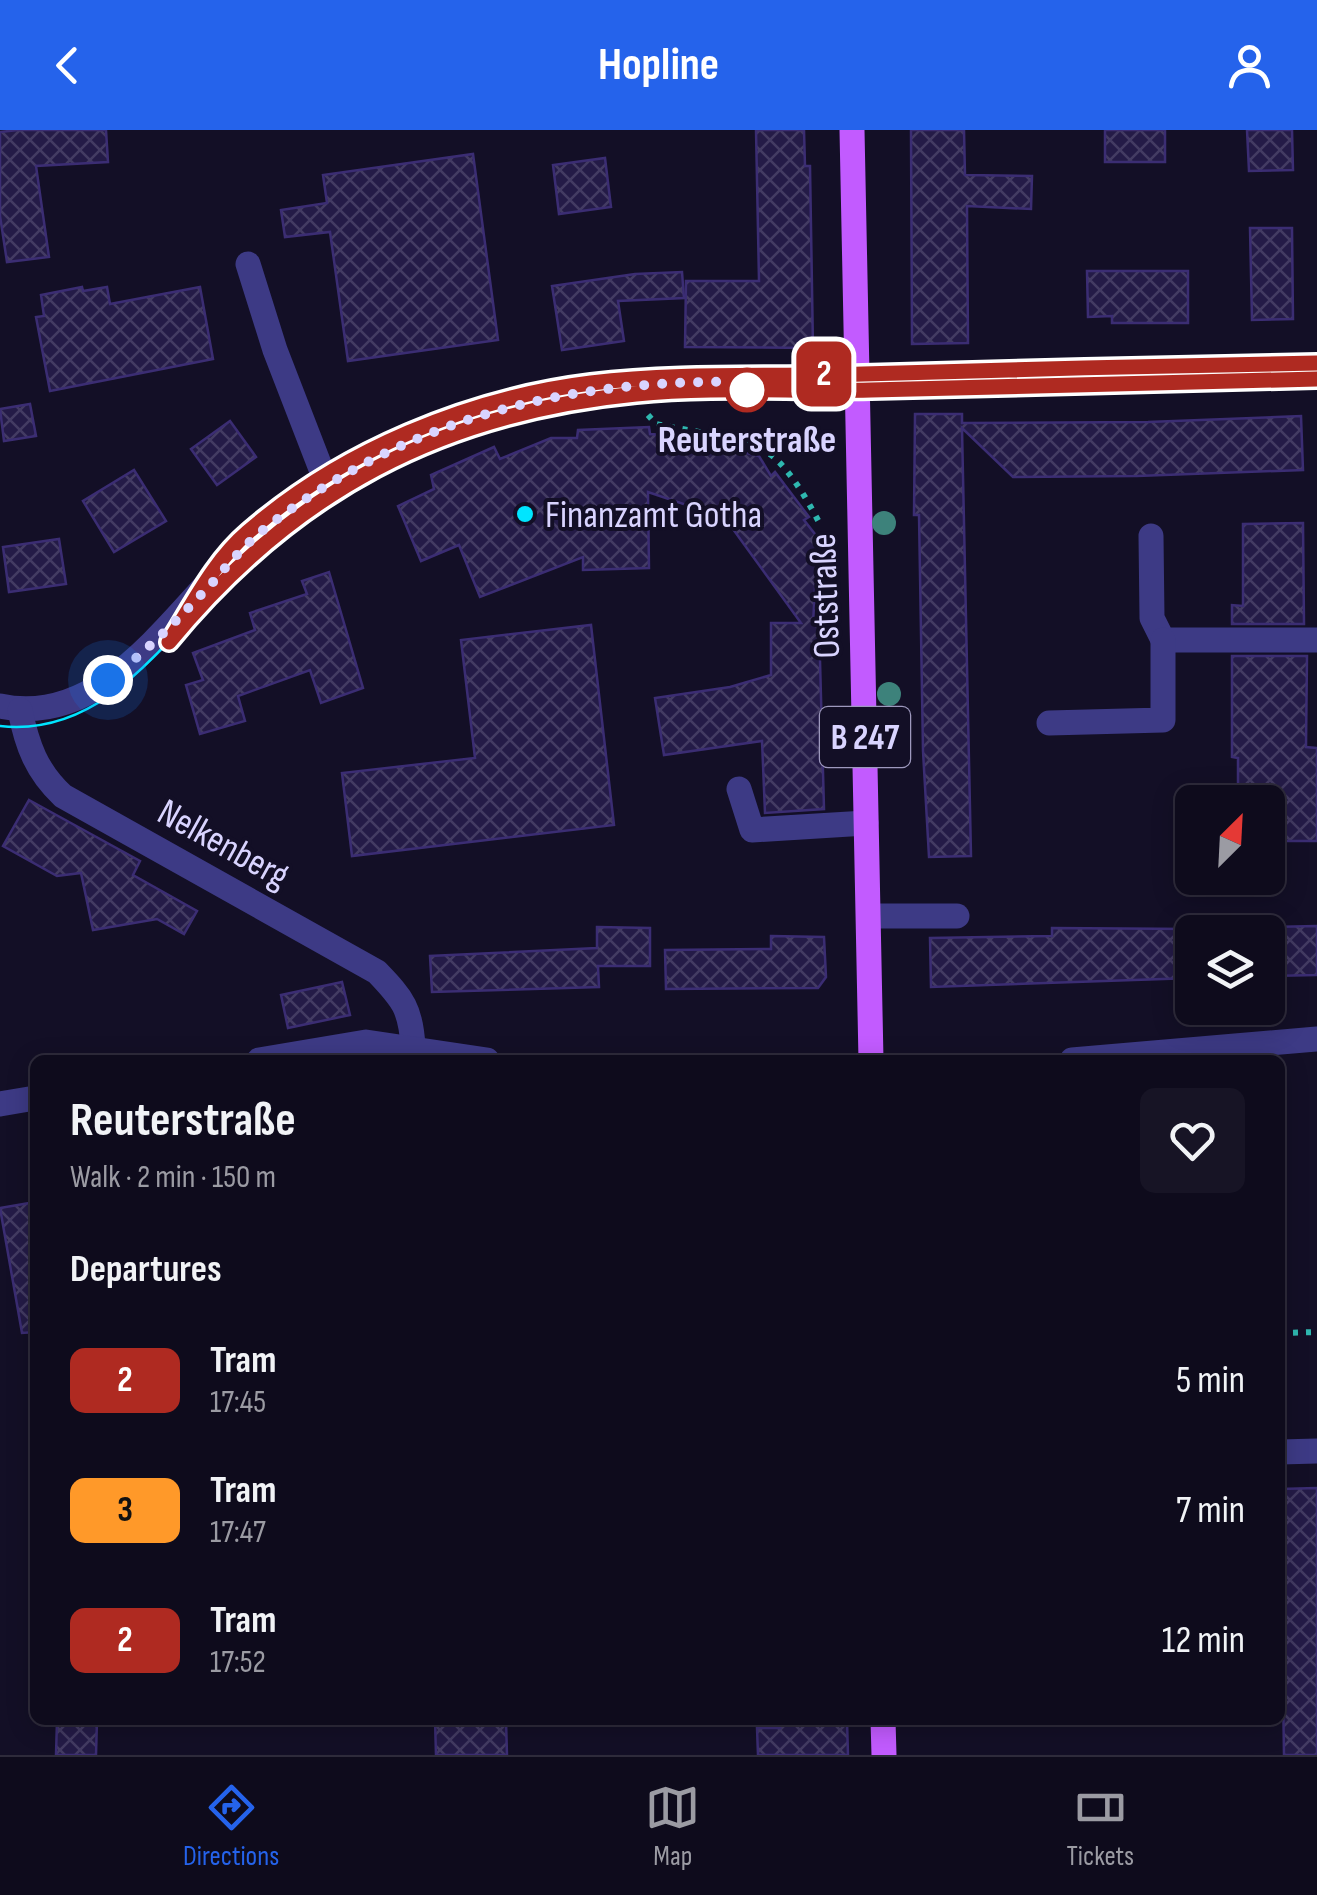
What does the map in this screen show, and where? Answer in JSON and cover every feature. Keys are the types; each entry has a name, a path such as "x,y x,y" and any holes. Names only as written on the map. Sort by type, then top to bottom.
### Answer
{"main road":[{"name":"Oststraße","path":"852,130 871,1055"},
{"path":"883,1725 884,1755"}],"street":[{"path":"248,264 275,350 328,486"},
{"path":"10,708 71,699 108,680 139,658 260,532 384,453 473,416 552,397 633,386 1317,371"},
{"path":"1049,722 1162,720 1164,640 1152,618 1151,536"},
{"path":"1164,640 1317,640"},
{"name":"Nelkenberg","path":"10,708 44,779 64,796 377,972 399,995 411,1016 413,1046"},
{"path":"738,790 752,830 866,823"},
{"path":"869,916 957,916"},
{"path":"1133,1055 1317,1040"},
{"path":"319,1055 413,1046 461,1055"},
{"path":"0,1104 30,1099"},
{"path":"1285,1452 1317,1451"}],"path":[{"path":"639,405 656,424 758,447 776,458 807,500 820,526"},
{"path":"1285,1333 1317,1332"}],"building":[{"path":"106,130 108,162 36,166 49,257 7,262 0,216 0,132"},
{"path":"756,130 804,130 805,166 810,166 813,348 685,347 686,281 759,281"},
{"path":"911,130 964,130 965,175 1032,176 1031,209 967,206 968,343 912,344"},
{"path":"1105,130 1165,130 1165,162 1105,162"},
{"path":"1247,130 1292,130 1293,170 1249,171"},
{"path":"473,154 498,340 348,361 330,232 285,237 281,210 327,203 323,175"},
{"path":"605,158 611,207 559,214 553,165"},
{"path":"1250,228 1292,228 1293,319 1252,320"},
{"path":"1087,271 1188,271 1188,323 1112,323 1112,316 1088,317"},
{"path":"682,272 684,298 618,301 624,341 562,350 552,286 635,274"},
{"path":"82,287 83,291 107,287 110,304 200,287 213,359 50,391 36,317 44,316 41,295"},
{"path":"30,404 36,436 4,441 0,409"},
{"path":"915,414 962,414 962,423 1301,416 1303,470 1137,476 1013,477 962,428 971,856 929,857 919,515 914,515"},
{"path":"230,421 256,457 217,485 191,449"},
{"name":"Finanzamt Gotha","path":"649,427 650,434 678,436 759,456 771,476 775,472 809,517 804,520 818,538 813,623 819,623 824,809 765,813 762,741 664,755 655,698 730,687 771,675 771,623 801,623 725,518 648,492 649,568 583,570 583,557 480,597 459,545 421,561 398,506 434,489 431,475 494,447 500,459 551,438 577,438 578,430"},
{"path":"134,470 166,521 114,552 83,501"},
{"path":"1303,523 1304,624 1232,624 1232,605 1243,606 1243,524"},
{"path":"59,539 66,584 9,592 3,547"},
{"path":"329,572 363,688 321,703 310,670 238,696 245,721 200,734 186,685 203,680 193,653 255,630 250,613 307,594 302,581"},
{"path":"591,625 614,825 352,856 342,773 475,758 461,640"},
{"path":"1232,656 1307,656 1306,747 1317,748 1317,841 1285,841 1285,785 1238,785 1238,758 1232,757"},
{"path":"29,800 140,861 133,875 197,911 184,934 157,919 93,930 81,873 57,876 3,846"},
{"path":"1317,926 1317,975 1285,976 1285,927"},
{"path":"597,927 650,928 650,966 598,966 599,987 432,992 430,956 597,948"},
{"path":"1052,928 1175,929 1175,979 931,987 930,938 1052,936"},
{"path":"771,936 824,937 826,977 818,988 666,989 665,950 771,949"},
{"path":"342,982 350,1015 288,1028 281,995"},
{"path":"30,1203 30,1332 22,1333 0,1208"},
{"path":"1317,1488 1317,1755 1284,1755 1285,1489"},
{"path":"57,1725 97,1725 96,1755 56,1755"},
{"path":"435,1725 506,1725 507,1755 436,1755"},
{"path":"847,1725 848,1755 758,1755 757,1728"}],"tram line":[{"path":"209,577 261,522 323,479 394,440 466,412 540,394 614,382 690,376 1317,363"},
{"name":"2","path":"1317,363 758,374 632,379 552,388 471,410 382,444 302,492 248,532 229,552 169,642 238,565 278,530 342,487 409,452 474,426 553,405 636,394 758,389 1317,379"},
{"path":"0,726 42,725 80,713 113,693 144,666 257,548 311,506 410,451 522,413 633,396 689,393 1317,379"}],"place":[{"name":"Reuterstraße","path":"747,390"},
{"name":"Finanzamt Gotha","path":"525,514"}],"route":[{"path":"108,680 139,658 236,554 272,523 384,453 473,416 552,397 633,386 757,382 747,390"}]}
